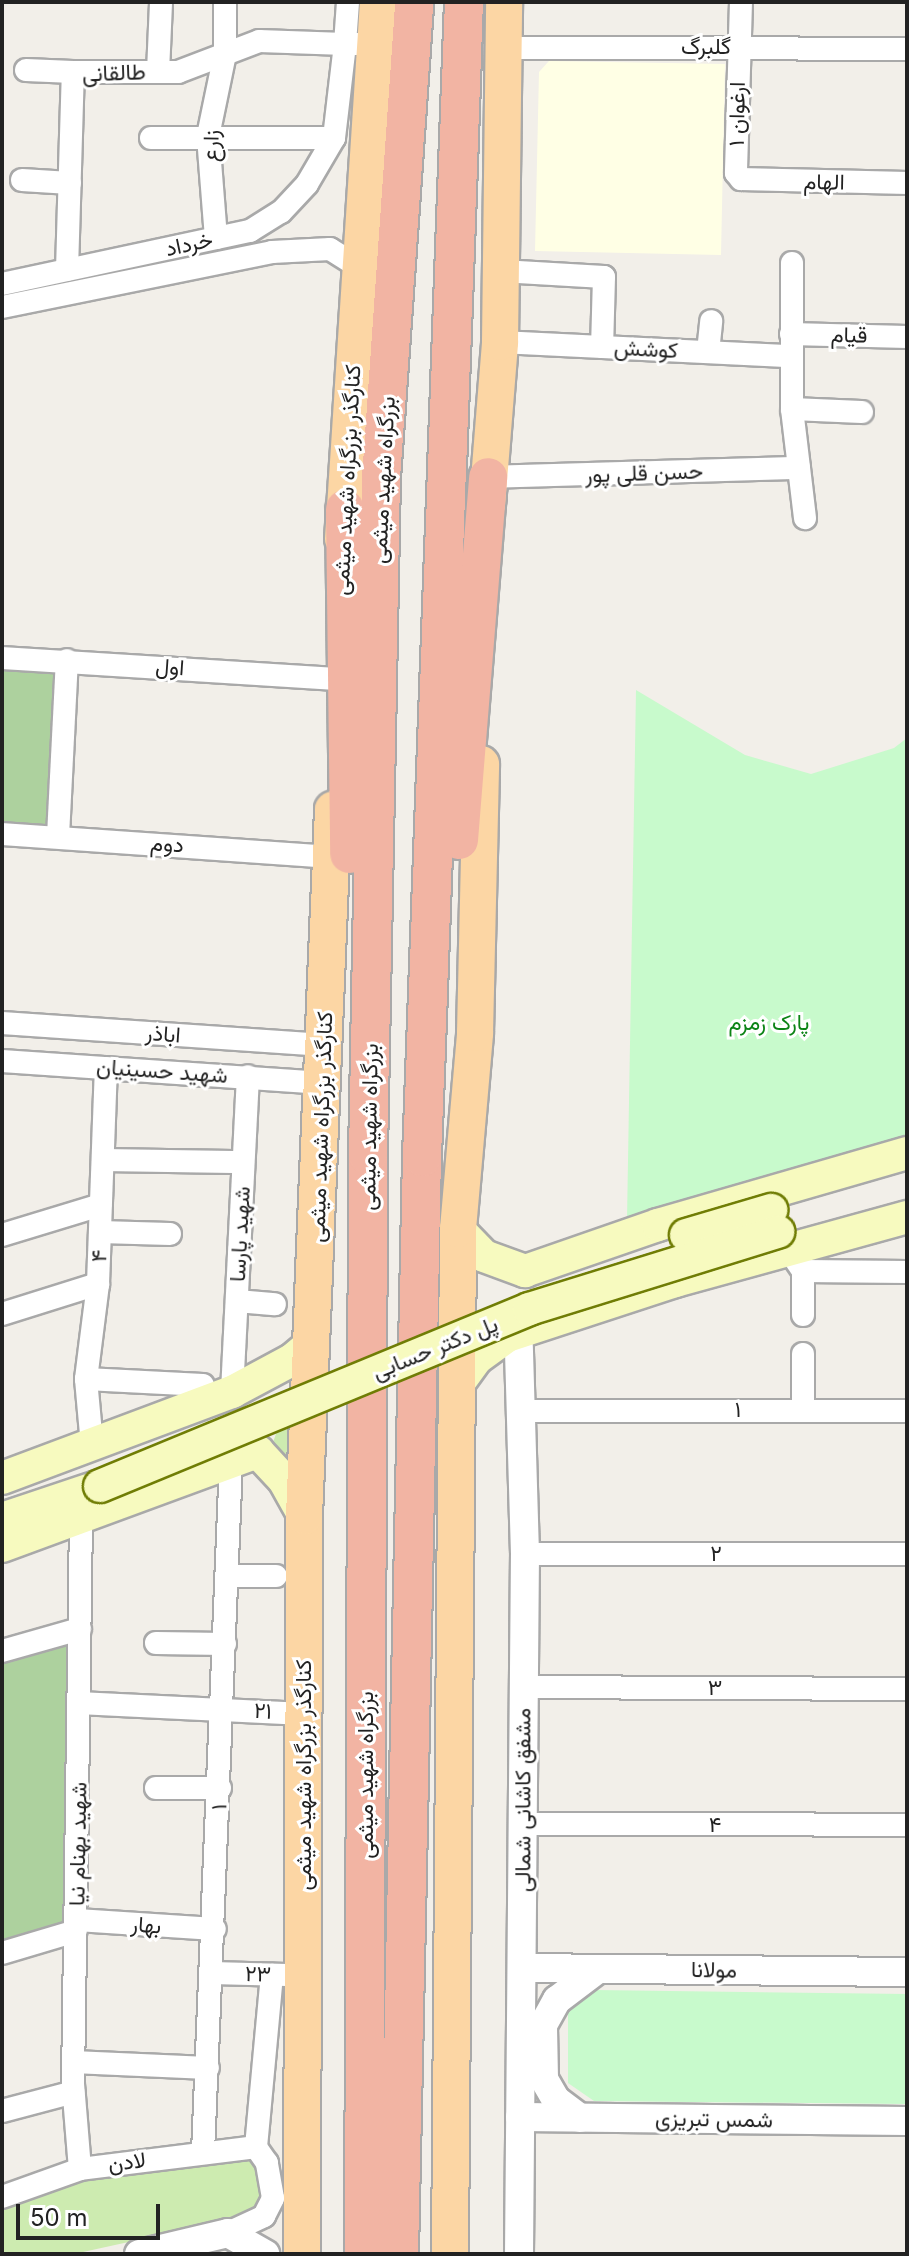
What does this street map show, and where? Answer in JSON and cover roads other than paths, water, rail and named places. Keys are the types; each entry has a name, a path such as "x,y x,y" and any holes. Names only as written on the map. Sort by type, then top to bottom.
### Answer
{"highway":[{"name":"بزرگراه شهید میثمی","path":"399,2254 384,1988 368,1155 381,478 414,2"},
{"name":"بزرگراه شهید میثمی","path":"364,2254 384,1988 422,1157 464,2"},
{"path":"422,1157 444,1032 488,477"},
{"path":"345,509 349,911 368,1155"},
{"path":"349,2254 355,2066 384,1988"},
{"path":"384,1988 423,2254"}],"main road":[{"name":"کنارگذر بزرگراه شهید میثمی","path":"302,2254 288,1975 304,1714 304,1516 337,679 361,268 360,45 378,2"},
{"path":"450,2254 458,1229 475,1033 488,477 500,342 504,2"},
{"path":"458,1229 484,1256 525,1271 658,1225 907,1153"},
{"path":"785,1241 907,1172"},
{"path":"455,1388 477,1358 507,1336 525,1337 907,1195"},
{"path":"785,1241 907,1217"},
{"name":"پل دکتر حسابی","path":"96,1465 526,1288 785,1241"},
{"path":"525,1271 517,1295 525,1337"},
{"path":"2,1519 226,1388 312,1343"},
{"path":"2,1546 244,1457 266,1442 270,1415 256,1392 226,1388"},
{"path":"244,1457 284,1480 304,1516"},
{"path":"2,1478 96,1465"},
{"path":"2,1496 96,1465"}],"street":[{"path":"158,72 161,2"},
{"name":"زارع","path":"216,238 208,136 225,54 225,2"},
{"name":"خرداد","path":"2,284 250,231 281,212 307,184 334,138 360,45 348,2"},
{"name":"ارغوان ۱","path":"741,2 736,173 741,179"},
{"name":"طالقانی","path":"67,270 73,72 178,72 259,41 360,45"},
{"name":"گلبرگ","path":"504,48 907,49"},
{"path":"26,70 73,72"},
{"path":"151,138 334,138"},
{"name":"الهام","path":"741,179 907,183"},
{"path":"22,180 70,183"},
{"name":"خرداد","path":"2,307 272,252 330,249 361,268"},
{"path":"792,263 792,409 805,518"},
{"path":"501,271 604,277 602,347"},
{"path":"708,352 711,321"},
{"name":"قیام","path":"791,345 907,337"},
{"name":"کوشش","path":"500,342 708,352 791,345"},
{"path":"792,409 862,412"},
{"name":"حسن قلی پور","path":"488,477 799,468"},
{"name":"اول","path":"2,658 337,679"},
{"path":"58,836 67,660"},
{"name":"دوم","path":"2,834 331,857"},
{"name":"اباذر","path":"2,1023 324,1045"},
{"name":"شهید حسینیان","path":"2,1061 323,1083"},
{"name":"۴","path":"96,1465 86,1379 98,1284 106,1068"},
{"name":"شهید پارسا","path":"226,1388 237,1301 248,1076"},
{"path":"103,1160 233,1162"},
{"path":"2,1235 101,1205"},
{"path":"100,1232 170,1234"},
{"path":"803,1315 785,1241 907,1272"},
{"path":"2,1314 98,1284"},
{"path":"237,1301 275,1304"},
{"name":"مشفق کاشانی شمالی","path":"519,2254 525,1554 521,1411 525,1337"},
{"path":"803,1354 803,1410"},
{"path":"86,1379 226,1388"},
{"name":"۱","path":"521,1411 907,1411"},
{"name":"۱","path":"203,2153 215,1929 227,1576 244,1457"},
{"name":"شهید بهنام نیا","path":"80,2169 73,2062 81,1518"},
{"name":"۲","path":"525,1554 907,1554"},
{"path":"227,1576 276,1576"},
{"path":"2,1651 80,1629"},
{"path":"156,1643 225,1644"},
{"name":"۳","path":"524,1687 907,1689"},
{"name":"۲۱","path":"79,1703 304,1714"},
{"path":"156,1788 220,1788"},
{"name":"۴","path":"523,1824 907,1825"},
{"path":"2,1953 76,1925"},
{"name":"بهار","path":"76,1925 215,1929"},
{"name":"مولانا","path":"522,1968 907,1972"},
{"path":"580,2118 556,2100 544,2079 543,2025 557,2000 598,1969"},
{"name":"۲۳","path":"212,1973 288,1975"},
{"path":"139,2254 228,2233 264,2216 273,2198 267,2163 256,2147 288,1975"},
{"path":"73,2062 208,2068"},
{"path":"2,2111 74,2092"},
{"name":"شمس تبریزی","path":"520,2117 907,2121"},
{"name":"لادن","path":"2,2197 80,2169 256,2147"},
{"path":"228,2233 265,2254"}],"park label":[{"name":"پارک زمزم","path":"769,1023"}]}
